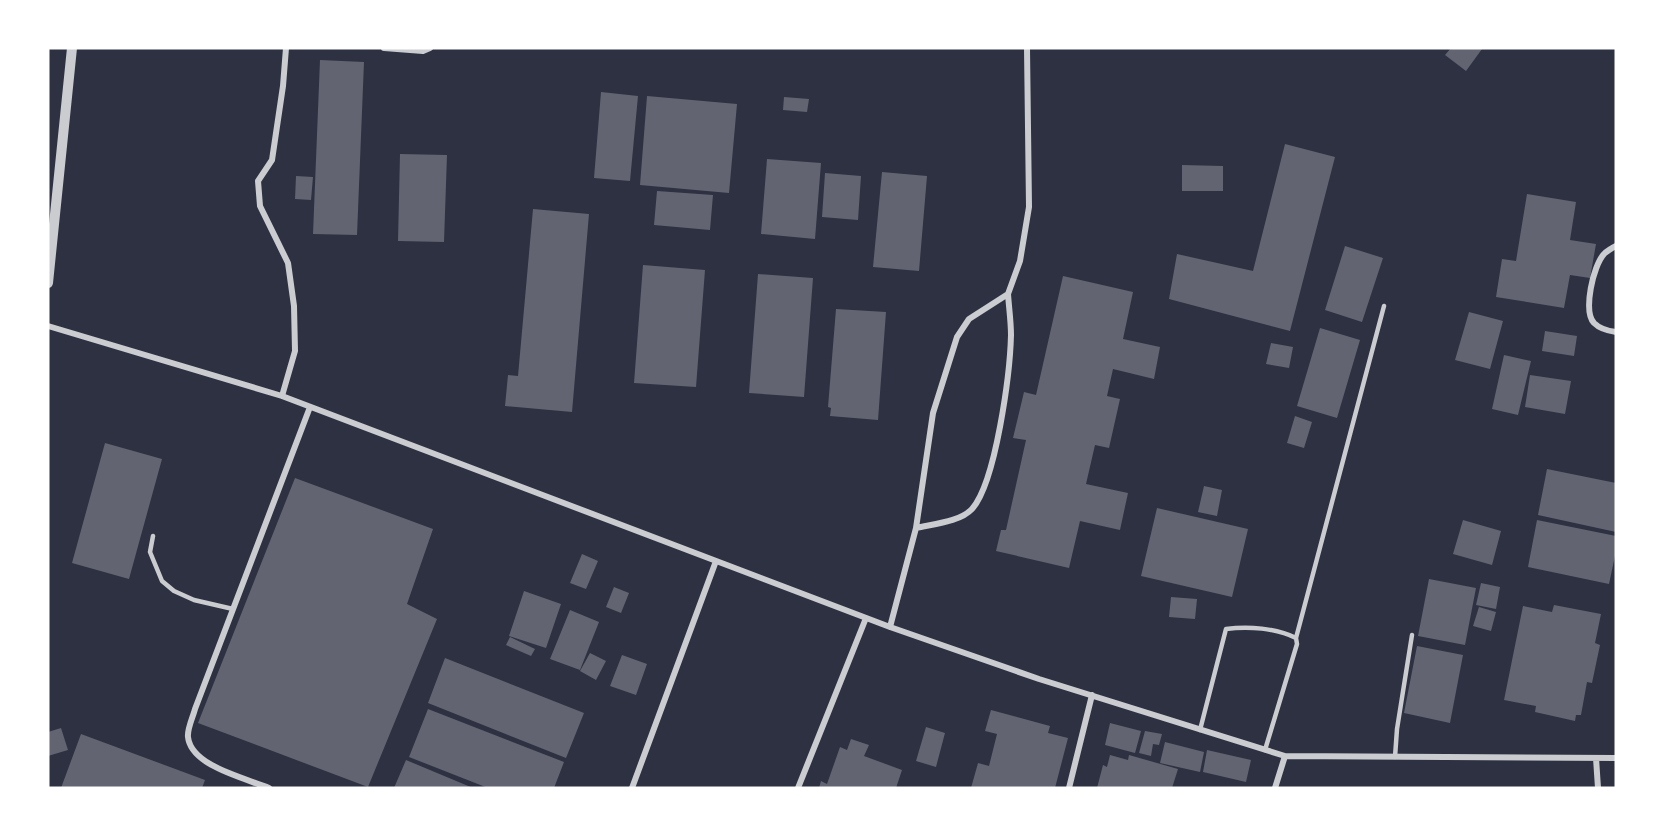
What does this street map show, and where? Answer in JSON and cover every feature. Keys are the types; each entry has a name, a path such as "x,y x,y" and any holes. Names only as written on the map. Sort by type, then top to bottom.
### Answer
{"street":[{"path":"48,283 72,48"},
{"path":"282,396 295,351 294,306 288,263 260,206 258,181 272,160 286,48"},
{"path":"384,48 423,51 430,48"},
{"path":"916,528 953,520 971,511 983,493 996,444 1008,375 1011,334 1008,294 1020,261 1029,207 1027,48"},
{"path":"1616,246 1603,255 1596,271 1590,290 1589,309 1592,321 1600,328 1616,332"},
{"path":"890,627 916,528 933,413 957,337 969,319 1008,294"},
{"path":"48,326 282,396 890,627 1039,679 1285,756 1616,758"},
{"path":"269,788 209,764 194,753 188,736 195,709 310,407"},
{"path":"632,788 716,561"},
{"path":"798,788 866,618"},
{"path":"1069,788 1092,695"},
{"path":"1275,788 1285,756"},
{"path":"1596,758 1598,788"}],"lane":[{"path":"1265,750 1297,644 1296,638 1384,306"},
{"path":"153,536 150,552 162,581 174,591 194,600 233,609"},
{"path":"1200,730 1226,629 1245,627 1296,638"},
{"path":"1395,757 1398,720 1412,635"}],"building":[{"path":"1451,48 1482,49 1466,71 1445,55"},
{"path":"320,60 364,62 357,235 313,234"},
{"path":"601,92 638,96 630,181 594,178"},
{"path":"647,96 737,104 729,193 640,185"},
{"path":"784,97 809,99 807,112 783,110"},
{"path":"1285,144 1335,157 1290,331 1169,299 1177,254 1253,271"},
{"path":"400,154 447,155 444,242 398,241"},
{"path":"767,159 821,163 815,239 761,234"},
{"path":"1182,165 1223,166 1223,191 1182,191"},
{"path":"882,172 927,176 919,271 873,267"},
{"path":"825,173 861,176 858,220 822,217"},
{"path":"296,176 313,177 311,200 295,199"},
{"path":"657,191 713,195 710,230 654,225"},
{"path":"1527,194 1576,202 1570,240 1596,244 1590,278 1570,275 1564,308 1496,297 1502,259 1516,261"},
{"path":"533,209 589,214 572,412 505,406 508,375 518,376"},
{"path":"1345,246 1383,258 1362,322 1325,310"},
{"path":"643,265 705,270 696,387 634,383"},
{"path":"758,274 813,278 804,397 749,393"},
{"path":"1063,276 1133,292 1123,339 1160,347 1154,379 1113,369 1107,396 1120,399 1109,448 1095,445 1086,484 1128,493 1120,530 1080,521 1069,568 996,551 1001,530 1006,530 1026,440 1013,438 1024,392 1036,395"},
{"path":"836,309 886,312 878,420 830,416 831,408 828,407"},
{"path":"1469,312 1503,321 1490,369 1455,360"},
{"path":"1320,328 1360,340 1337,418 1297,406"},
{"path":"1545,331 1577,336 1574,356 1542,351"},
{"path":"1271,343 1293,347 1289,368 1266,364"},
{"path":"1504,355 1531,361 1518,415 1492,409"},
{"path":"1530,375 1571,381 1565,414 1525,407"},
{"path":"1295,416 1312,422 1304,448 1287,443"},
{"path":"105,443 162,459 129,579 72,563"},
{"path":"1547,469 1616,483 1616,532 1538,515"},
{"path":"295,478 433,529 407,604 437,619 368,787 198,723"},
{"path":"1204,486 1222,490 1217,516 1198,512"},
{"path":"1157,508 1248,529 1232,597 1141,576"},
{"path":"1463,520 1501,531 1492,565 1453,554"},
{"path":"1537,520 1616,536 1616,551 1609,584 1528,567"},
{"path":"582,554 598,561 586,589 570,583"},
{"path":"1429,579 1476,588 1465,645 1418,636"},
{"path":"1481,583 1500,587 1496,609 1476,605"},
{"path":"614,587 629,593 621,613 606,607"},
{"path":"524,591 561,604 546,648 509,636"},
{"path":"1171,597 1197,599 1195,619 1169,617"},
{"path":"1554,605 1601,614 1595,643 1600,645 1592,683 1587,682 1581,715 1576,715 1575,721 1535,712 1536,706 1504,700 1523,606 1552,612"},
{"path":"1479,607 1496,612 1491,631 1473,626"},
{"path":"570,610 599,622 580,670 550,659"},
{"path":"510,637 535,649 531,656 506,645"},
{"path":"1417,646 1463,655 1450,723 1404,713"},
{"path":"590,653 606,661 596,680 580,671"},
{"path":"622,655 647,664 636,695 610,686"},
{"path":"445,658 584,713 566,758 428,703"},
{"path":"428,709 564,762 554,788 488,788 409,757"},
{"path":"991,710 1050,726 1048,733 1068,738 1055,788 971,788 978,763 989,766 997,734 985,731"},
{"path":"1110,723 1141,731 1135,753 1105,745"},
{"path":"926,727 945,733 936,767 916,761"},
{"path":"61,728 68,750 48,756 48,732"},
{"path":"1145,731 1162,734 1159,745 1153,744 1151,756 1139,753"},
{"path":"81,734 205,780 202,788 61,788"},
{"path":"851,739 869,745 864,756 902,770 896,788 819,788 821,781 827,784 840,747 847,750"},
{"path":"1165,742 1204,752 1200,772 1160,763"},
{"path":"1207,750 1251,760 1246,782 1203,772"},
{"path":"1110,755 1128,760 1129,755 1178,769 1172,788 1097,788 1103,765 1107,767"},
{"path":"406,760 473,788 394,788"}]}
